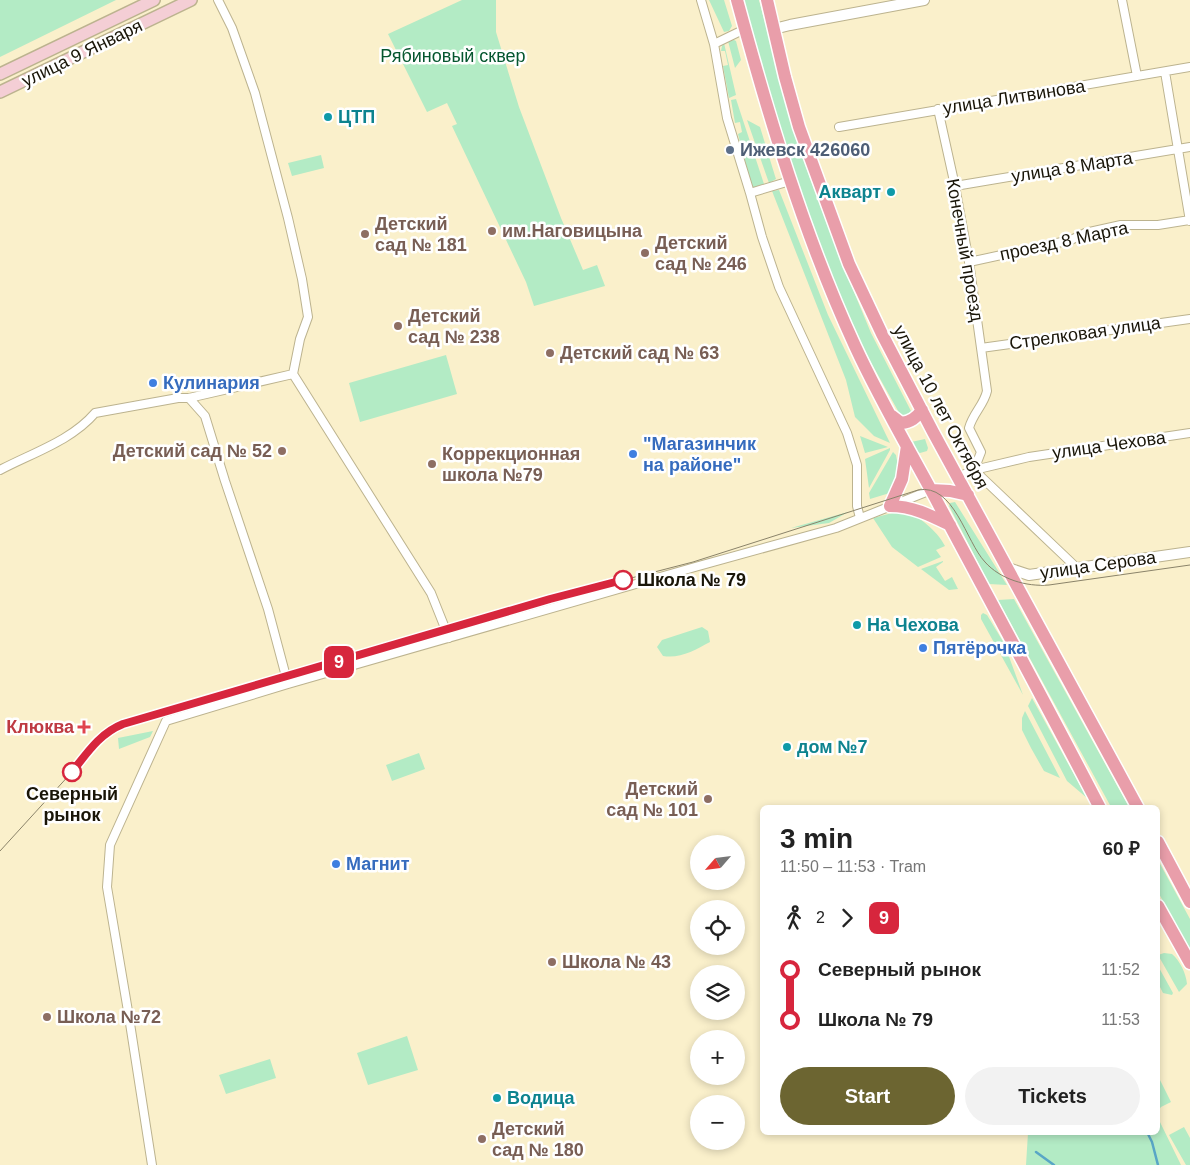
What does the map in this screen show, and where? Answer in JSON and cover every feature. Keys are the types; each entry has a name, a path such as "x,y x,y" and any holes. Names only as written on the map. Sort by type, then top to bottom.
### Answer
{"main road":[{"name":"улица 9 Января","path":"0,74 154,0"},
{"name":"улица 9 Января","path":"0,92 191,0"},
{"path":"737,0 790,181 822,269 855,348 1098,805"},
{"name":"улица 10 лет Октября","path":"768,0 785,77 799,127 849,264 922,410 1136,805"},
{"path":"892,416 901,424 917,417 922,410"},
{"path":"906,446 902,479 890,506 915,509 950,525"},
{"path":"931,490 950,491 968,495"},
{"path":"1160,846 1190,902"},
{"path":"1160,910 1190,963"}],"street":[{"path":"218,0 232,28 255,93 302,278 308,317 300,340 293,374 431,593 449,638"},
{"path":"701,0 714,44 727,118 762,238 779,287 847,433 857,465 857,506 860,518"},
{"path":"774,29 924,0"},
{"path":"1122,0 1137,76"},
{"path":"714,44 745,29"},
{"name":"улица Литвинова","path":"839,127 1190,67"},
{"path":"1165,72 1190,220"},
{"name":"Конечный проезд","path":"938,109 969,262 987,391 985,401 974,414 970,428 981,452 974,470"},
{"name":"улица 8 Марта","path":"955,186 1190,147"},
{"path":"750,192 790,181"},
{"name":"проезд 8 Марта","path":"969,262 1071,240 1085,233 1121,225 1158,225 1190,220"},
{"name":"Стрелковая улица","path":"981,348 1190,319"},
{"path":"0,470 59,441 85,424 95,412 188,398 293,374"},
{"path":"188,398 206,416 225,481 269,612 288,684"},
{"name":"улица Чехова","path":"958,477 974,470 1029,457 1190,433"},
{"path":"974,470 1078,569"},
{"path":"152,1165 130,1017 107,887 109,849 166,721 794,538 836,528 931,490"},
{"name":"улица Серова","path":"1008,568 1029,575 1190,552"}],"green space":[{"path":"0,0 116,0 0,57"},
{"name":"Рябиновый сквер","path":"462,0 496,0 496,32 519,107 561,218 583,270 597,265 605,286 534,306 526,282 452,126 457,124 447,103 427,112 388,34"},
{"path":"709,0 724,0 732,26 729,31 724,32"},
{"path":"744,0 759,0 795,136 837,251 871,333 912,413 902,418 860,343 820,250 781,137"},
{"path":"728,41 736,41 741,60 735,68"},
{"path":"724,43 736,95 729,98 723,66 728,65 725,51 721,51"},
{"path":"736,99 764,184 752,188 738,134 742,132 740,122 735,123 731,100"},
{"path":"747,120 760,127 776,179 769,183"},
{"path":"321,155 324,168 292,176 288,163"},
{"path":"779,190 828,315 890,443 874,436 855,417 846,380 772,191"},
{"path":"446,355 457,394 360,422 349,383"},
{"path":"860,436 888,447 865,453"},
{"path":"925,439 927,451 920,453 916,451 911,442"},
{"path":"890,448 890,450 869,488 865,459"},
{"path":"893,452 896,455 899,471 893,492 870,499 869,493"},
{"path":"955,502 1007,585 989,584 949,506 950,503"},
{"path":"848,512 829,523 791,528"},
{"path":"896,512 919,519 934,531 945,546 936,550 941,557 918,567 892,547 873,518"},
{"path":"943,561 936,567 945,581 952,577 958,589 949,590 921,569"},
{"path":"1014,599 1128,805 1110,805 998,600"},
{"path":"983,613 987,615 1004,643 1023,695 981,619"},
{"path":"702,627 708,631 710,642 693,651 669,657 663,656 657,647 662,640"},
{"path":"1032,698 1087,798 1067,781 1028,706"},
{"path":"1025,711 1060,778 1044,771 1031,748 1022,730 1022,718"},
{"path":"153,731 150,737 119,749 118,738"},
{"path":"419,753 425,769 392,781 386,765"},
{"path":"1160,864 1190,919 1190,950 1160,896"},
{"path":"1160,954 1172,954 1178,960 1187,984 1179,992 1160,959"},
{"path":"1160,970 1173,993 1172,995 1163,993 1160,987"},
{"path":"407,1036 418,1070 368,1085 357,1053"},
{"path":"270,1059 276,1078 226,1094 219,1075"},
{"path":"1160,1080 1171,1102 1160,1108"},
{"path":"1160,1122 1181,1165 1026,1165 1028,1135 1160,1135"},
{"path":"1184,1127 1190,1138 1190,1165 1186,1165 1169,1135"}],"waterway":[{"path":"1148,1135 1158,1165"},
{"path":"1036,1152 1054,1165"}],"tram line":[{"path":"0,851 72,772 92,746 117,726 550,599 693,562 918,490 930,490 941,495 958,516 985,562 998,573 1014,581 1031,585 1049,585 1190,565"},
{"name":"9","path":"72,772 92,746 117,726 550,599 623,580"}],"place":[{"name":"ЦТП","path":"328,117"},
{"name":"Ижевск 426060","path":"730,150"},
{"name":"Акварт","path":"891,192"},
{"name":"им.Наговицына","path":"492,231"},
{"name":"Детский сад № 181","path":"365,234"},
{"name":"Детский сад № 246","path":"645,253"},
{"name":"Детский сад № 238","path":"398,326"},
{"name":"Детский сад № 63","path":"550,353"},
{"name":"Кулинария","path":"153,383"},
{"name":"Детский сад № 52","path":"282,451"},
{"name":"\"Магазинчик на районе\"","path":"633,454"},
{"name":"Коррекционная школа №79","path":"432,464"},
{"name":"Школа № 79","path":"623,580"},
{"name":"На Чехова","path":"857,625"},
{"name":"Пятёрочка","path":"923,648"},
{"name":"Клюква","path":"84,727"},
{"name":"дом №7","path":"787,747"},
{"name":"Северный рынок","path":"72,772"},
{"name":"Детский сад № 101","path":"708,799"},
{"name":"Магнит","path":"336,864"},
{"name":"Школа № 43","path":"552,962"},
{"name":"Школа №72","path":"47,1017"},
{"name":"Водица","path":"497,1098"},
{"name":"Детский сад № 180","path":"482,1139"}]}
